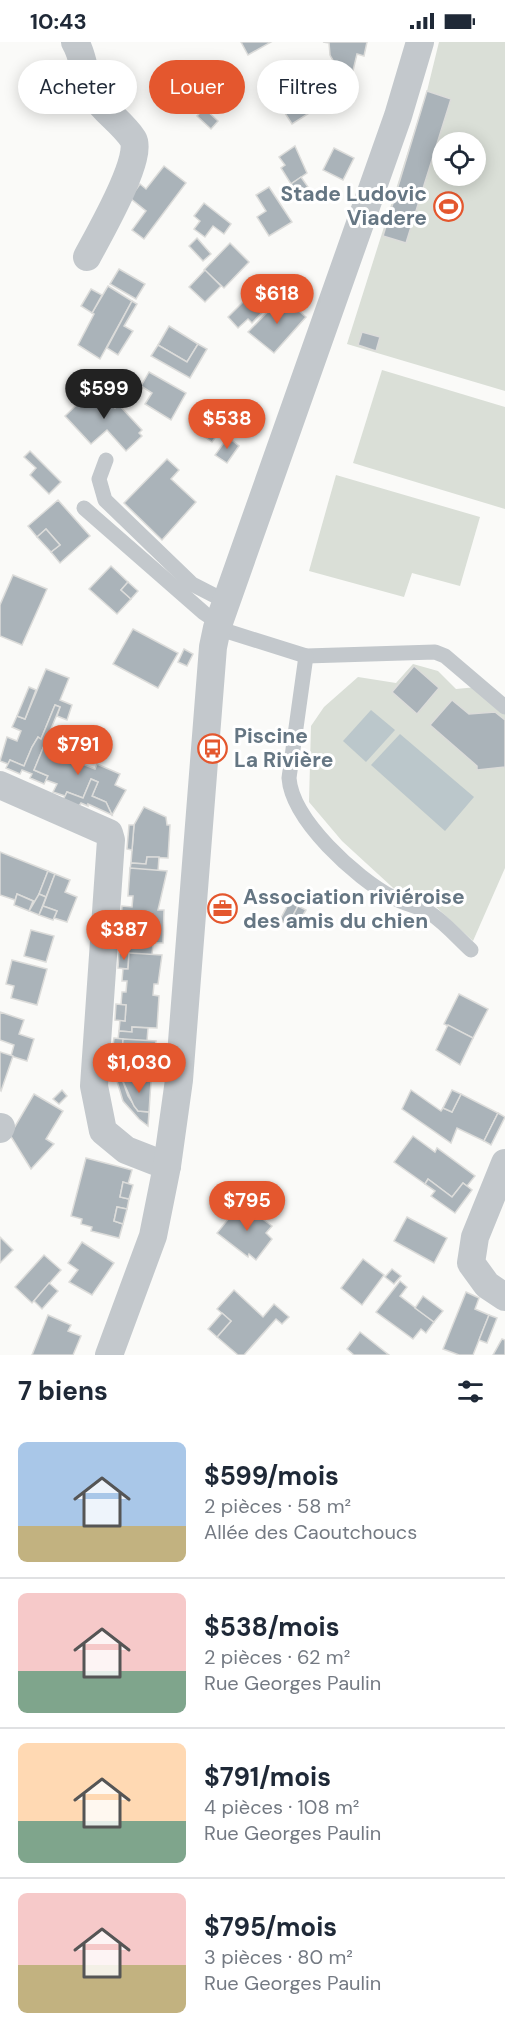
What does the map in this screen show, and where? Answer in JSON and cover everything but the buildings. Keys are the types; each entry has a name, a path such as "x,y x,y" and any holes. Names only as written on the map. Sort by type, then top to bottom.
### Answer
{"street":[{"path":"75,42 83,56 91,91 134,140 136,150 129,170 87,257"},
{"path":"109,1355 153,1236 167,1166 179,1080 213,647 221,618 398,116 420,42"},
{"path":"0,785 109,833 111,840 94,1086 103,1131 126,1150 167,1166"},
{"path":"505,1163 475,1237 471,1263 487,1285 505,1297"}],"lane":[{"path":"106,460 99,479 105,500 192,584 221,618"},
{"path":"84,508 204,613 221,618 306,656 435,652 445,656 505,706"},
{"path":"306,656 289,778 290,789 295,800 313,828 330,848 359,873 392,897 431,913 471,950"}],"shaded area":[{"name":"Stade Ludovic Viadere","path":"439,42 505,42 505,391 347,344 427,91"},
{"path":"382,370 505,407 505,509 353,463"},
{"path":"336,475 480,517 460,586 412,573 404,597 309,571"},
{"path":"413,664 438,671 456,689 477,687 505,711 505,868 473,941 435,906 403,897 342,841 309,802 311,726 324,707 358,677 396,683"},
{"path":"371,710 395,730 366,762 343,741"},
{"path":"400,734 474,797 445,831 371,765"}],"place":[{"name":"Stade Ludovic Viadere","path":"448,206"},
{"name":"Piscine La Rivière","path":"213,748"},
{"name":"Association riviéroise des amis du chien","path":"222,909"}]}
